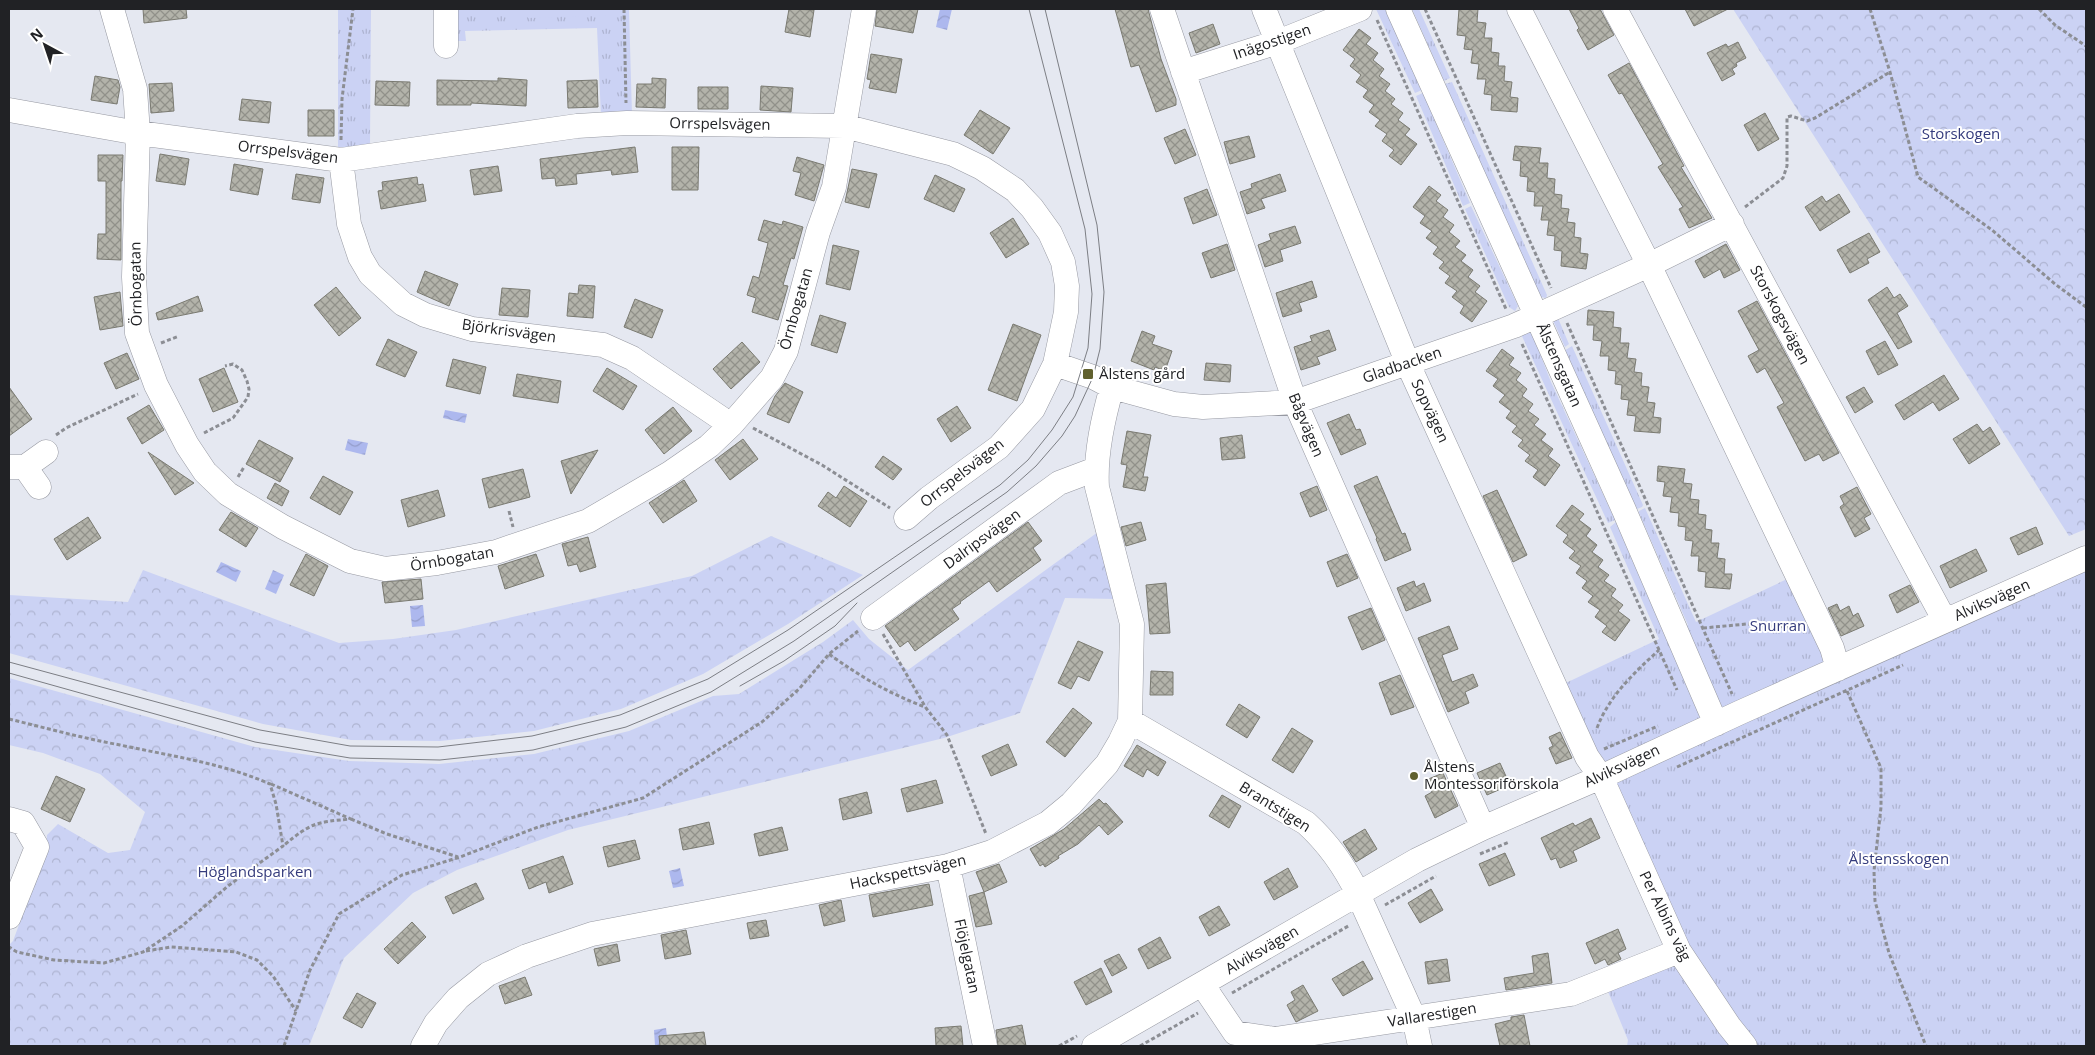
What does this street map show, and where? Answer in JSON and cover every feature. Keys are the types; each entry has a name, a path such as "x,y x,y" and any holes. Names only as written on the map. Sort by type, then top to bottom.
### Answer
{"street":[{"name":"Örnbogatan","path":"112,9 136,89 138,133 134,277 136,316 138,333 156,385 186,443 205,472 239,502 350,561 385,569 437,564 496,552 588,521 670,473 709,446 731,425 772,378 786,351 818,232 834,187 864,9"},
{"path":"446,9 446,46"},
{"name":"Bågvägen","path":"1162,9 1294,402 1483,828"},
{"name":"Sopvägen","path":"1264,9 1408,364 1587,757 1601,777"},
{"name":"Ålstensgatan","path":"1398,9 1537,316 1706,728"},
{"path":"1519,9 1649,265 1825,633 1842,680"},
{"name":"Storskogsvägen","path":"1614,9 1732,224 1945,621"},
{"name":"Inägostigen","path":"1183,72 1368,13"},
{"name":"Orrspelsvägen","path":"9,110 138,133 340,160 577,126 627,124 844,126 953,154 982,168 1015,190 1032,208 1050,233 1063,262 1066,278 1066,312 1055,364 1033,409 999,447 929,498 906,518"},
{"name":"Björkrisvägen","path":"340,160 349,224 360,257 370,274 404,304 425,316 472,329 603,345 632,358 731,425"},
{"name":"Gladbacken","path":"1055,364 1093,377 1112,387 1174,404 1203,406 1294,402 1514,326 1649,265 1732,224"},
{"name":"Hackspettsvägen","path":"423,1046 436,1023 458,998 488,974 527,956 592,934 948,866 992,852 1048,823 1071,804 1107,764 1130,721 1132,624 1097,487 1096,468 1106,407 1112,387"},
{"path":"39,487 17,467 46,452"},
{"name":"Dalripsvägen","path":"873,618 1059,483 1096,468"},
{"name":"Alviksvägen","path":"1094,1046 1417,860 1483,828 1601,777 1741,712 1842,680 1945,621 2086,558"},
{"name":"Brantstigen","path":"1130,721 1306,823 1322,837 1350,877 1358,894 1414,1018 1420,1046"},
{"name":"Per Albins väg","path":"1601,777 1679,951 1729,1026 1745,1046"},
{"path":"9,820 23,823 37,847 9,917"},
{"name":"Flöjelgatan","path":"948,866 985,1046"},
{"name":"Vallarestigen","path":"1202,984 1235,1033 1275,1039 1320,1034 1571,994 1679,951"}],"path":[{"path":"340,160 342,99 353,9"},
{"path":"624,9 627,124"},
{"path":"1425,9 1751,733 1842,680 1904,665"},
{"path":"1870,9 1890,72 1918,177 1992,230 2055,284 2086,307"},
{"path":"2039,9 2055,25 2086,46"},
{"path":"1368,13 1514,326 1678,692"},
{"path":"1732,224 1734,214 1783,178 1787,166 1787,117 1791,116 1807,121 1815,118 1890,72"},
{"path":"186,443 233,418 248,397 249,389 242,370 233,364 225,366"},
{"path":"46,452 50,440 66,428 156,385"},
{"path":"766,435 845,479 906,518"},
{"path":"284,1046 310,970 339,914 402,875 460,857 538,827 644,798 762,722 800,689 829,654 873,618 926,708 947,734 992,852"},
{"path":"1703,628 1747,624 1778,625 1825,633"},
{"path":"1587,757 1608,704 1622,686 1659,650"},
{"path":"829,654 861,678 926,708"},
{"path":"1842,680 1881,768 1881,807 1874,871 1877,910 1889,953 1926,1046"},
{"path":"9,718 90,740 245,772 387,834 460,857"},
{"path":"1706,728 1706,754"},
{"path":"270,784 276,804 283,846"},
{"path":"143,952 182,926 228,886 302,830 319,822 350,819"},
{"path":"9,947 17,952 54,960 104,963 143,952 172,947 236,952 257,960 273,976 296,1011"}],"green space":[{"path":"338,9 371,9 370,146 338,150"},
{"path":"444,9 629,9 632,115 601,116 597,28 465,31 466,41 444,41"},
{"path":"528,9 611,9 611,15 528,18"},
{"path":"1376,9 1385,9 1422,90 1415,93"},
{"path":"1412,9 1419,9 1450,78 1444,81"},
{"name":"Storskogen","path":"1733,9 2086,9 2086,529 2069,536"},
{"path":"1452,82 1547,295 1546,298 1541,297 1537,291 1445,84"},
{"path":"1423,93 1470,203 1463,206 1416,96"},
{"path":"1471,206 1518,306 1515,311 1509,307 1465,209"},
{"path":"1555,311 1569,344 1565,347 1552,318"},
{"path":"1529,331 1533,336 1551,382 1615,520 1608,523 1521,334"},
{"path":"1572,346 1643,505 1642,507 1637,509 1564,351"},
{"name":"Ålstensskogen","path":"1645,508 1696,622 1802,572 1848,676 2086,567 2086,1046 1627,1046 1628,1040 1607,989 1673,962 1600,806 1621,798 1553,689 1659,639 1610,527 1616,522 1665,636 1688,625 1639,513 1639,511"},
{"name":"Höglandsparken","path":"1098,532 1116,599 1065,598 1020,713 944,738 568,830 457,870 413,893 344,958 309,1046 9,1046 9,945 13,941 46,851 47,835 58,824 108,853 130,850 145,812 100,774 43,753 9,745 9,678 255,747 349,761 439,764 534,754 629,731 713,696 739,694 823,642 853,620 869,639 908,670"},
{"path":"771,536 863,575 788,624 703,674 621,709 534,731 440,741 351,740 263,724 9,653 9,595 128,602 143,570 339,643 393,639 456,630 692,576"}],"water":[{"path":"940,9 952,9 947,30 936,27"},
{"path":"445,410 467,414 465,423 443,418"},
{"path":"348,439 368,443 365,455 345,450"},
{"path":"221,562 241,571 236,582 216,572"},
{"path":"273,570 284,575 276,594 265,589"},
{"path":"423,605 425,626 412,627 410,606"},
{"path":"680,868 684,886 673,888 669,871"},
{"path":"666,1028 668,1046 655,1046 654,1030"}],"building":[{"path":"143,9 186,9 187,18 144,23"},
{"path":"789,9 814,10 810,37 785,32"},
{"path":"877,9 918,9 913,33 875,26"},
{"path":"1115,9 1148,9 1161,59 1176,99 1176,105 1156,112 1139,65 1131,67"},
{"path":"1459,9 1478,9 1477,22 1486,23 1484,38 1492,38 1491,52 1499,53 1498,66 1505,66 1504,81 1512,82 1510,97 1518,98 1517,112 1491,110 1492,95 1484,94 1486,79 1477,79 1479,64 1471,63 1473,50 1464,49 1466,36 1457,35"},
{"path":"1569,9 1600,9 1614,35 1588,50 1577,30 1579,28"},
{"path":"1685,9 1728,9 1694,26"},
{"path":"1213,24 1220,44 1196,53 1189,33"},
{"path":"1359,29 1371,38 1366,44 1378,53 1373,60 1384,69 1379,76 1390,84 1385,91 1395,99 1391,104 1403,113 1398,120 1410,129 1405,135 1417,144 1401,165 1389,156 1394,150 1382,141 1387,134 1375,126 1380,120 1369,112 1374,105 1363,97 1368,90 1356,82 1361,75 1350,66 1355,59 1343,50"},
{"path":"1738,42 1746,58 1736,63 1737,66 1732,69 1735,74 1722,81 1707,53 1726,44 1728,47"},
{"path":"871,54 902,59 896,93 869,88 871,80 867,79"},
{"path":"1629,63 1684,166 1681,167 1712,218 1689,228 1679,209 1683,207 1658,167 1663,164 1622,93 1619,94 1608,75"},
{"path":"95,76 118,80 120,87 117,104 91,100"},
{"path":"498,78 527,80 526,106 471,103 471,105 437,105 437,80 498,81"},
{"path":"652,78 666,79 665,108 636,107 637,84 652,84"},
{"path":"597,80 598,107 568,108 567,81"},
{"path":"376,81 410,82 409,106 375,105"},
{"path":"172,83 174,111 151,113 149,84"},
{"path":"761,86 793,88 791,112 760,110"},
{"path":"698,87 728,87 728,109 698,109"},
{"path":"242,99 271,102 269,123 239,120"},
{"path":"308,110 334,110 334,136 308,136"},
{"path":"980,110 1010,128 993,154 964,135"},
{"path":"1765,113 1779,139 1758,151 1744,125"},
{"path":"1185,129 1196,155 1175,164 1164,138"},
{"path":"1249,136 1255,157 1230,164 1224,142"},
{"path":"1515,146 1541,148 1539,163 1548,163 1547,178 1555,179 1554,194 1562,195 1561,208 1569,209 1567,222 1575,223 1574,237 1581,238 1580,253 1588,254 1586,269 1561,266 1562,251 1554,250 1555,236 1547,235 1549,220 1541,220 1543,206 1534,206 1535,192 1527,191 1528,177 1520,176 1521,161 1513,160"},
{"path":"635,147 638,172 612,175 611,170 576,174 577,184 556,186 555,178 542,179 540,159"},
{"path":"672,147 699,147 698,190 672,190"},
{"path":"160,154 189,159 185,185 156,181"},
{"path":"98,155 123,155 121,181 121,260 97,259 98,234 106,234 106,181 98,181"},
{"path":"797,157 824,165 814,201 795,195 801,173 793,171"},
{"path":"234,164 263,169 258,195 230,190"},
{"path":"498,166 502,191 474,195 470,170"},
{"path":"852,169 877,174 869,208 845,202"},
{"path":"296,174 324,178 320,203 292,199"},
{"path":"1280,174 1286,191 1261,199 1265,208 1247,214 1240,192 1252,188 1251,184"},
{"path":"935,175 965,189 954,212 924,199"},
{"path":"417,177 418,185 423,184 426,201 381,209 378,191 383,190 382,182"},
{"path":"1429,186 1441,195 1436,201 1448,210 1443,217 1454,225 1449,232 1460,241 1455,247 1466,255 1461,261 1473,270 1468,277 1480,286 1475,292 1487,301 1472,322 1460,313 1464,306 1452,297 1457,291 1445,283 1450,276 1439,268 1444,262 1433,254 1438,247 1426,238 1432,231 1420,223 1425,216 1413,207"},
{"path":"1207,189 1217,215 1193,224 1184,198"},
{"path":"1839,194 1850,212 1820,231 1805,207 1822,196 1826,202"},
{"path":"1013,218 1029,244 1006,258 990,233"},
{"path":"764,220 782,225 783,221 803,227 794,259 791,258 783,285 788,286 778,320 752,312 756,298 747,295 753,276 759,278 768,243 758,240"},
{"path":"1295,226 1301,243 1280,250 1283,261 1265,267 1258,245 1271,240 1269,234"},
{"path":"1869,233 1880,252 1867,259 1869,263 1850,273 1837,250"},
{"path":"1227,244 1235,270 1211,278 1202,253"},
{"path":"1726,244 1740,270 1724,278 1720,269 1704,278 1695,261"},
{"path":"833,245 859,251 850,290 826,284"},
{"path":"425,271 458,284 449,306 417,292"},
{"path":"1312,281 1317,297 1299,303 1302,311 1283,317 1276,293"},
{"path":"579,285 595,286 593,318 567,316 569,293 578,294"},
{"path":"336,287 361,318 339,336 314,305"},
{"path":"1887,287 1894,298 1900,294 1908,306 1897,313 1912,342 1898,349 1868,300"},
{"path":"502,288 530,290 528,317 499,315"},
{"path":"120,292 123,326 100,330 94,297"},
{"path":"198,296 203,311 158,320 156,313"},
{"path":"635,299 663,310 652,338 624,327"},
{"path":"1757,301 1839,453 1823,461 1819,454 1805,461 1777,407 1784,403 1765,368 1757,373 1748,356 1759,350 1738,311"},
{"path":"1588,310 1614,312 1613,327 1621,328 1620,343 1629,343 1627,358 1636,359 1634,372 1642,373 1641,386 1649,387 1647,402 1655,403 1653,417 1661,418 1660,433 1634,431 1636,416 1627,415 1629,400 1621,399 1622,385 1615,384 1616,371 1608,370 1609,356 1600,356 1602,341 1593,340 1594,325 1587,325"},
{"path":"820,315 846,323 837,353 811,345"},
{"path":"1013,324 1041,335 1017,401 988,390"},
{"path":"1329,330 1336,350 1317,357 1320,364 1301,370 1294,347 1312,341 1310,336"},
{"path":"1142,331 1155,336 1152,344 1172,351 1165,371 1155,367 1154,370 1131,361"},
{"path":"388,339 417,352 405,377 376,365"},
{"path":"1885,341 1898,365 1878,375 1866,351"},
{"path":"742,342 760,362 731,389 713,369"},
{"path":"1502,349 1514,358 1509,365 1521,373 1516,380 1527,389 1522,396 1533,404 1528,411 1539,419 1534,425 1546,434 1541,440 1553,449 1548,456 1560,465 1545,486 1533,477 1538,470 1525,461 1530,455 1518,446 1523,440 1512,432 1517,426 1506,418 1511,411 1499,402 1505,395 1493,386 1498,379 1486,371"},
{"path":"127,353 139,379 116,389 104,363"},
{"path":"453,359 486,367 480,394 446,386"},
{"path":"1206,363 1231,365 1230,382 1204,380"},
{"path":"224,368 238,402 213,412 199,379"},
{"path":"607,368 637,386 623,410 593,391"},
{"path":"517,374 561,381 558,403 513,396"},
{"path":"1944,375 1959,399 1939,411 1933,402 1904,420 1895,405"},
{"path":"785,383 803,392 789,423 767,414 775,396"},
{"path":"9,387 32,419 9,436"},
{"path":"1864,387 1873,402 1855,413 1846,397"},
{"path":"149,405 164,430 142,444 127,418"},
{"path":"957,406 971,428 951,442 937,419"},
{"path":"673,407 692,431 664,454 645,430"},
{"path":"1349,414 1356,430 1360,429 1366,444 1341,455 1327,423"},
{"path":"1977,424 1983,432 1990,427 2000,444 1969,464 1953,439"},
{"path":"1127,431 1151,435 1143,477 1148,477 1145,491 1123,487 1127,465 1121,464"},
{"path":"1242,435 1245,458 1222,460 1220,438"},
{"path":"743,439 758,459 730,480 715,460"},
{"path":"259,440 293,458 280,482 246,464"},
{"path":"598,450 571,494 561,461"},
{"path":"148,452 194,483 175,495"},
{"path":"883,456 902,469 893,480 875,467"},
{"path":"1658,466 1685,469 1683,483 1692,484 1690,499 1699,500 1698,514 1706,515 1705,529 1712,530 1711,543 1719,543 1717,558 1725,559 1724,574 1732,574 1730,589 1705,587 1706,572 1698,571 1699,556 1691,556 1693,541 1685,540 1686,527 1678,526 1679,513 1670,512 1672,497 1663,496 1665,482 1657,481"},
{"path":"523,469 530,497 489,508 482,479"},
{"path":"323,476 353,492 340,515 310,498"},
{"path":"1377,476 1402,534 1405,533 1411,550 1385,561 1354,486"},
{"path":"684,480 697,501 663,523 649,503"},
{"path":"275,483 289,491 282,506 267,498"},
{"path":"844,486 867,501 850,527 818,506 828,492 836,498"},
{"path":"1317,486 1327,510 1310,517 1300,493"},
{"path":"1857,487 1871,514 1864,518 1870,529 1855,537 1840,507 1844,504 1840,496"},
{"path":"438,490 445,516 408,527 401,500"},
{"path":"1497,490 1527,555 1513,562 1483,496"},
{"path":"1572,505 1584,514 1579,520 1591,529 1586,536 1597,545 1592,552 1603,560 1598,567 1609,575 1604,581 1616,589 1611,596 1623,605 1618,611 1630,620 1615,641 1602,632 1607,626 1595,617 1600,610 1588,602 1593,596 1582,588 1587,581 1576,573 1581,566 1569,558 1575,551 1563,542 1568,535 1556,526"},
{"path":"231,512 258,528 246,547 219,530"},
{"path":"88,517 101,538 67,560 54,539"},
{"path":"1028,522 1042,541 1033,548 1041,560 997,592 989,581 952,609 959,619 915,651 908,641 900,647 885,626"},
{"path":"1141,522 1146,540 1126,546 1121,527"},
{"path":"2036,527 2043,544 2018,555 2010,538"},
{"path":"588,537 596,567 580,572 577,564 568,566 562,544"},
{"path":"1976,549 1987,571 1950,588 1940,566"},
{"path":"306,554 328,566 314,596 290,585"},
{"path":"536,554 544,576 505,589 498,566"},
{"path":"1347,554 1358,578 1337,587 1327,562"},
{"path":"421,579 423,599 385,603 382,582"},
{"path":"1414,581 1416,587 1424,583 1431,601 1406,611 1397,588"},
{"path":"1166,583 1170,633 1150,634 1146,585"},
{"path":"1910,585 1919,602 1897,613 1889,595"},
{"path":"1837,604 1840,611 1849,606 1853,616 1858,613 1864,626 1841,636 1828,608"},
{"path":"1371,608 1385,640 1362,650 1348,617"},
{"path":"1449,626 1458,649 1442,655 1452,682 1473,674 1478,686 1465,692 1469,703 1448,712 1418,638"},
{"path":"1078,641 1103,652 1089,681 1078,676 1071,689 1058,683"},
{"path":"1151,671 1173,672 1173,695 1150,695"},
{"path":"1400,675 1414,707 1391,715 1379,683"},
{"path":"1239,704 1260,717 1247,738 1226,725"},
{"path":"1073,708 1092,723 1065,757 1046,742"},
{"path":"1292,728 1313,741 1293,773 1272,760"},
{"path":"1560,732 1572,758 1556,764 1549,748 1553,746 1549,737"},
{"path":"1008,744 1017,765 991,776 982,756"},
{"path":"1137,745 1166,762 1158,776 1147,769 1143,777 1124,766"},
{"path":"1500,763 1510,785 1487,795 1477,773"},
{"path":"1443,773 1458,806 1435,818 1425,796 1432,792 1426,780"},
{"path":"56,776 85,789 70,822 41,809"},
{"path":"936,780 943,803 907,812 901,789"},
{"path":"867,792 872,813 843,820 839,799"},
{"path":"1222,795 1241,806 1229,828 1209,816"},
{"path":"1099,799 1104,804 1106,803 1123,822 1108,835 1099,825 1078,844 1058,856 1059,858 1045,867 1043,864 1040,866 1030,849 1064,829"},
{"path":"1591,818 1600,838 1573,851 1577,861 1560,868 1556,858 1551,860 1541,838 1573,823 1575,826"},
{"path":"709,822 714,844 683,850 679,829"},
{"path":"782,827 788,850 759,856 754,834"},
{"path":"1365,829 1377,849 1356,862 1343,842"},
{"path":"635,840 640,859 608,867 603,847"},
{"path":"1505,853 1515,875 1489,886 1479,864"},
{"path":"563,856 573,884 549,893 546,882 529,889 522,870"},
{"path":"999,864 1007,882 984,892 976,872"},
{"path":"1288,868 1298,887 1274,900 1264,882"},
{"path":"476,883 484,899 453,914 445,897"},
{"path":"929,884 933,905 873,917 869,895"},
{"path":"1431,889 1443,910 1420,923 1408,903"},
{"path":"984,892 992,924 976,927 969,896"},
{"path":"841,900 845,921 824,926 819,905"},
{"path":"1219,906 1230,925 1209,936 1199,917"},
{"path":"766,920 769,936 750,939 747,923"},
{"path":"412,922 426,937 398,964 384,949"},
{"path":"1618,929 1626,949 1618,953 1621,959 1608,965 1605,959 1595,964 1586,943"},
{"path":"686,930 691,954 665,959 661,935"},
{"path":"1160,937 1171,958 1148,969 1138,949"},
{"path":"617,944 620,961 598,966 594,949"},
{"path":"1548,953 1552,983 1506,990 1504,978 1534,973 1532,956"},
{"path":"1119,954 1127,968 1112,976 1104,961"},
{"path":"1447,959 1450,981 1428,984 1425,962"},
{"path":"1363,961 1373,979 1343,996 1332,979"},
{"path":"1101,968 1112,992 1086,1005 1074,982"},
{"path":"525,977 532,995 505,1004 499,986"},
{"path":"1303,985 1318,1011 1296,1022 1287,1005 1295,1000 1291,992"},
{"path":"357,993 376,1003 362,1028 343,1018"},
{"path":"1524,1015 1530,1046 1500,1046 1495,1024 1511,1020 1511,1017"},
{"path":"1022,1025 1026,1046 998,1046 996,1030"},
{"path":"961,1026 963,1046 936,1046 935,1028"},
{"path":"704,1032 706,1046 660,1046 659,1036"}],"tram line":[{"path":"9,662 260,730 350,746 438,747 532,736 620,715 708,679 788,630 1000,485 1028,460 1052,430 1073,397 1088,348 1092,294 1085,229 1029,9"},
{"path":"9,673 255,742 350,758 440,760 533,750 626,727 711,692 794,641 1007,492 1036,466 1062,436 1075,416 1093,377 1100,349 1104,292 1097,225 1045,9"},
{"path":"740,686 784,661 835,626 857,603"}],"place":[{"name":"Ålstens gård","path":"1088,374"},
{"name":"Ålstens Montessoriförskola","path":"1414,776"}],"park label":[{"name":"Snurran","path":"1778,626"}]}
